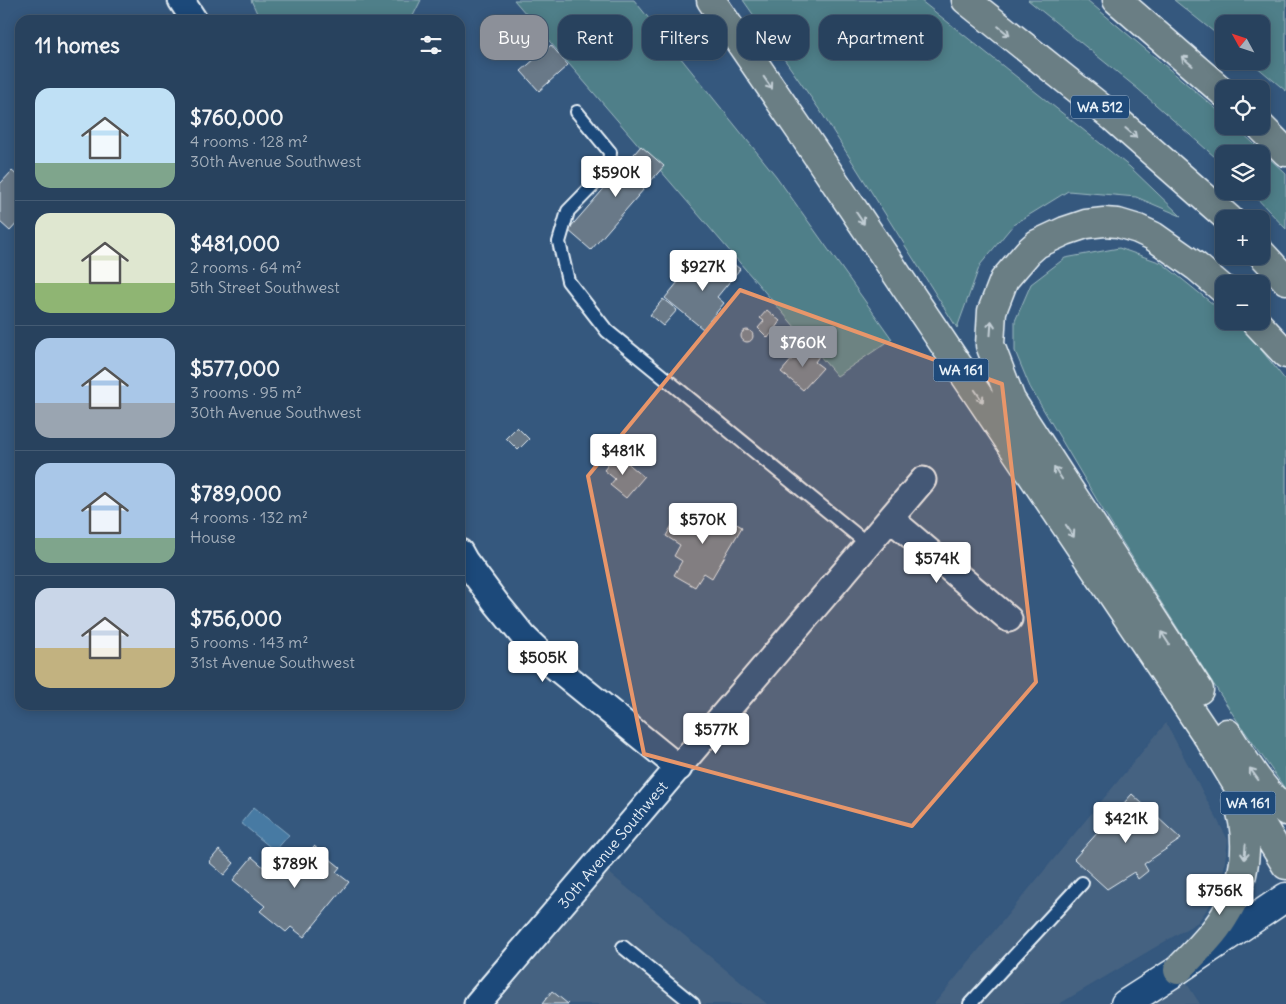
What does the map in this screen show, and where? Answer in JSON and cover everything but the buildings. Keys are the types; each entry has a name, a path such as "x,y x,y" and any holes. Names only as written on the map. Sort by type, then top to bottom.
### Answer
{"highway":[{"name":"WA 161","path":"711,0 808,141 1210,740 1286,865"},
{"name":"WA 512","path":"966,0 1114,118 1220,210"},
{"path":"1117,0 1215,84"},
{"path":"1269,135 1286,152"},
{"path":"1215,282 1197,267 1153,236 1138,229 1118,223 1086,224 1037,244 1004,280 992,311 990,345 1010,400 1246,763 1270,795 1286,811"},
{"path":"1270,263 1286,280"},
{"path":"1263,330 1286,354"},
{"path":"1178,970 1216,929 1224,917 1238,889 1245,859 1246,836 1241,810 1236,795 1210,740"}],"street":[{"path":"181,0 191,15"},
{"name":"30th Avenue Southwest","path":"478,1004 923,480"},
{"path":"891,519 1009,619"},
{"path":"465,562 496,604 524,637 554,666 679,768"},
{"path":"1125,1004 1286,897"}],"lane":[{"path":"577,112 610,152 609,168 568,211 559,242 568,281 607,331 869,545"},
{"path":"970,1004 1082,883"},
{"path":"623,947 693,1004"}],"highlighted area":[{"path":"740,290 1002,384 1036,682 912,826 644,754 588,476"}],"shaded area":[{"path":"1166,723 1228,840 1221,889 1198,922 1059,1004 934,1004"},
{"path":"254,807 289,835 275,851 241,823"},
{"path":"608,872 767,1004 497,1004"},
{"path":"1178,970 1200,1004 1125,1004"}],"green space":[{"path":"251,0 421,0 414,15 258,15"},
{"path":"514,0 634,0 646,15 642,15 642,60 682,60 776,176 892,339 837,376 566,60 632,60 632,15 558,15 558,51 548,40 548,15 527,15"},
{"path":"743,0 920,0 939,15 819,15 819,60 942,60 942,17 1130,167 1181,216 1136,197 1068,191 1013,225 980,265 957,328 821,112 785,60 809,60 809,15 753,15"},
{"path":"1028,0 1087,0 1215,108 1215,135 1245,135 1255,145 1215,145 1215,157 1138,89"},
{"path":"1174,0 1286,0 1286,91 1261,70 1270,70 1270,15 1215,15 1215,33"},
{"path":"1270,159 1286,174 1286,229 1259,200 1270,200"},
{"path":"1119,248 1162,263 1215,306 1215,330 1245,330 1286,381 1286,790 1234,716 1116,532 1030,387 1015,351 1015,321 1031,284 1065,258"}]}
